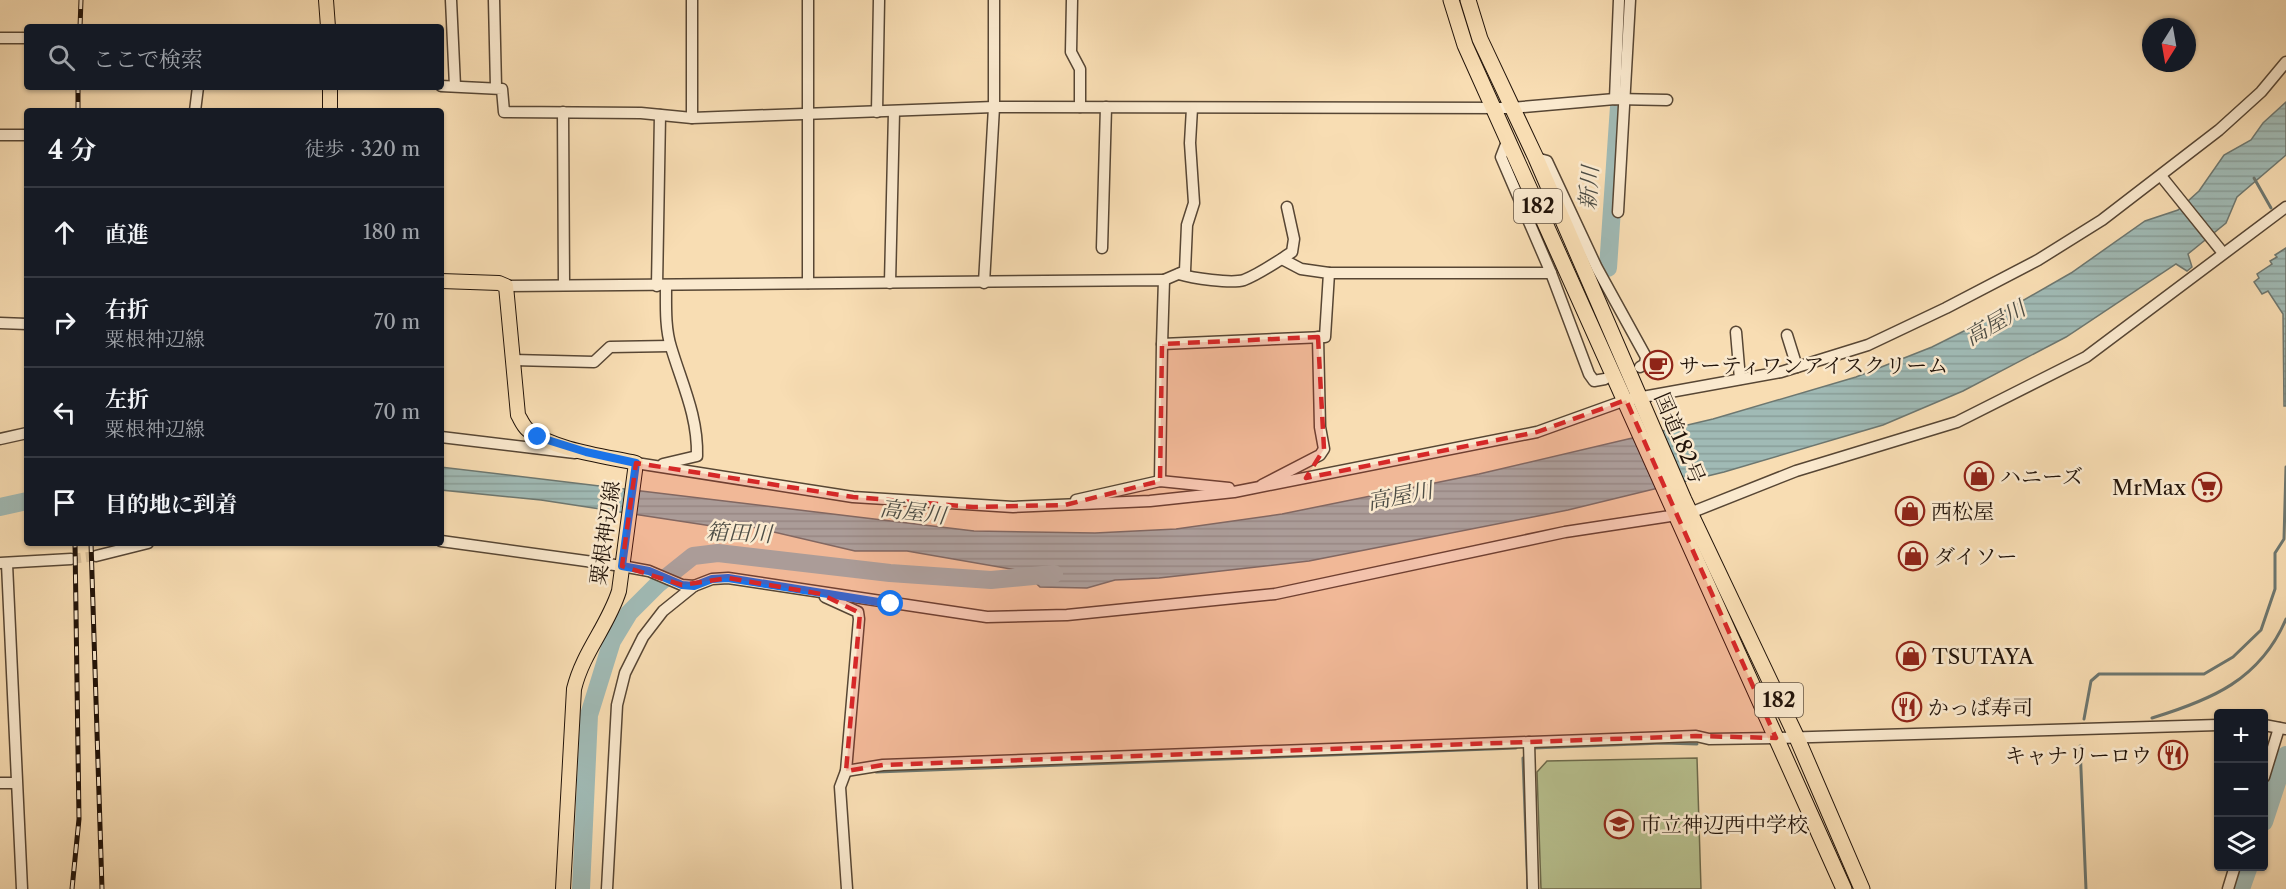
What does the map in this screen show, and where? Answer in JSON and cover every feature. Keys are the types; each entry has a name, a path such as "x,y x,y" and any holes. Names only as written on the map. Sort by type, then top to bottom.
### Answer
{"highway":[{"name":"国道182号","path":"1451,0 1466,45 1508,140 1635,404"},
{"name":"国道182号","path":"1468,0 1480,39 1536,158 1635,404 1776,738 1844,889"},
{"name":"国道182号","path":"1680,507 1797,738 1862,889"}],"main road":[{"path":"326,0 328,24"},
{"path":"330,90 330,108"},
{"path":"444,281 499,283 506,286"},
{"name":"粟根神辺線","path":"506,286 518,415 526,428 538,437 636,465 619,591 613,611 583,659 574,688 563,889"}],"street":[{"path":"451,0 455,86"},
{"path":"494,0 496,87"},
{"path":"692,0 692,118"},
{"path":"807,283 808,0"},
{"path":"877,112 879,0"},
{"path":"984,283 994,107 994,0"},
{"path":"1072,0 1071,52 1080,69 1080,107"},
{"path":"1618,212 1619,0"},
{"path":"1620,100 1630,0"},
{"path":"0,38 24,38"},
{"path":"636,465 653,465 853,497 974,507 1065,505 1150,501 1234,492 1537,432 1635,404 1797,367 1868,345 2037,260 2163,180 2261,92 2286,62"},
{"path":"444,86 502,89 504,112 660,115 692,118 994,107 1511,108 1620,100 1667,100"},
{"path":"195,108 198,90"},
{"path":"1102,248 1106,107"},
{"path":"506,286 1164,280 1185,271 1188,225 1194,203 1190,143 1192,108"},
{"path":"563,112 564,284"},
{"path":"890,283 894,112"},
{"path":"653,465 697,456 698,433 688,392 670,346 661,286 660,115"},
{"path":"0,135 24,135"},
{"path":"1508,140 1501,156 1551,273 1589,374 1594,381 1605,379"},
{"path":"1536,158 1547,161 1597,268 1646,357 1645,364 1640,367"},
{"path":"2163,180 2221,251"},
{"path":"1179,274 1190,278 1242,281 1282,259 1292,252 1294,239 1287,207"},
{"path":"607,889 616,705 626,673 643,637 663,611 688,585 728,578 821,594 987,617 1067,615 1275,594 1680,507 1957,422 2085,357 2221,251 2286,207"},
{"path":"1282,259 1301,269 1329,273 1551,273"},
{"path":"1161,344 1325,337 1329,273"},
{"path":"1160,481 1164,280"},
{"path":"0,323 24,324"},
{"path":"1736,332 1740,379"},
{"path":"1787,334 1797,367"},
{"path":"1261,487 1263,482 1320,455 1324,449 1320,427 1318,337"},
{"path":"513,360 594,362 610,347 670,346"},
{"path":"0,439 24,434"},
{"path":"444,437 564,453 586,452"},
{"path":"1065,505 1068,501 1160,481 1230,488 1234,492"},
{"path":"444,541 623,562 688,585"},
{"path":"96,556 136,546"},
{"path":"22,889 3,563 71,559"},
{"path":"821,594 858,612 859,619 846,771 840,787 847,889"},
{"path":"846,771 883,765 1696,736 1709,739 1797,738 2214,725"},
{"path":"2268,726 2283,729 2268,767"},
{"path":"1528,742 1533,889"},
{"path":"0,783 16,783"},
{"path":"2228,889 2234,871"}],"highlighted area":[{"path":"1318,337 1324,449 1306,478 1537,432 1626,400 1776,738 1696,736 883,765 846,771 860,613 821,594 728,578 682,585 622,566 636,463 853,497 973,507 1065,505 1160,481 1162,344"}],"green space":[{"name":"市立神辺西中学校","path":"1697,758 1701,889 1541,889 1537,772 1547,761"}],"water":[{"path":"2286,102 2286,155 2237,197 2226,223 2188,254 2192,267 2187,271 2176,264 2066,337 1963,391 1883,425 1724,472 1568,510 1309,561 1159,578 1115,580 1087,588 1040,587 1023,571 907,551 855,551 752,527 725,528 541,500 444,490 444,467 974,531 1095,533 1176,529 1282,514 1479,474 1713,419 1856,377 1932,347 2010,308 2071,273 2145,221 2178,210 2199,191 2224,155 2251,140 2263,123"},
{"path":"2286,248 2286,406 2284,406 2283,314 2268,291 2262,294 2254,282 2259,278 2257,274 2272,264 2270,261 2277,257 2275,255"}],"waterway":[{"name":"新川","path":"1603,268 1608,268 1619,106"},
{"path":"2254,178 2271,208"},
{"path":"2084,719 2091,681 2099,674 2204,674 2233,657 2261,630 2275,589 2275,553 2284,539 2286,467"},
{"name":"高屋川","path":"0,507 24,502"},
{"name":"箱田川","path":"581,889 589,715 612,641 629,613 658,584 693,556 718,553 890,573 991,580 1054,574"},
{"path":"2152,718 2194,704 2231,685 2262,658 2286,619"},
{"path":"1533,748 1663,743 1697,744"},
{"path":"2080,746 2086,889"},
{"path":"876,772 1516,748"},
{"path":"2266,817 2286,755"},
{"path":"1523,758 1528,889"},
{"path":"2241,889 2247,871"}],"tunnel":[{"path":"71,559 96,556"}],"railway":[{"path":"80,24 81,0"},
{"path":"78,90 78,108"},
{"path":"72,889 79,819 75,546"},
{"path":"91,546 102,889"}],"place":[{"name":"サーティワンアイスクリーム","path":"1658,365"},
{"name":"ハニーズ","path":"1979,476"},
{"name":"MrMax","path":"2207,487"},
{"name":"西松屋","path":"1910,511"},
{"name":"ダイソー","path":"1913,556"},
{"name":"TSUTAYA","path":"1911,656"},
{"name":"かっぱ寿司","path":"1907,707"},
{"name":"キャナリーロウ","path":"2173,755"},
{"name":"市立神辺西中学校","path":"1619,824"}],"route":[{"path":"538,437 586,452 636,463 622,566 649,571 682,585 694,586 712,579 728,578 891,604"}]}
